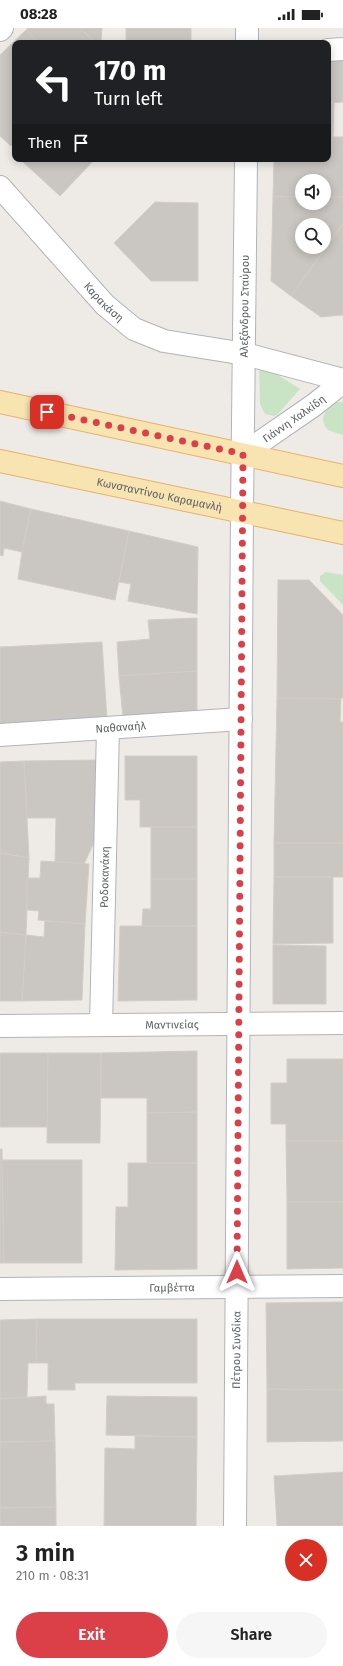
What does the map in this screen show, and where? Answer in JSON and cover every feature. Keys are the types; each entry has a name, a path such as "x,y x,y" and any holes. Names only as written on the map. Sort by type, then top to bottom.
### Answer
{"main road":[{"path":"0,402 343,476"},
{"name":"Κωνσταντίνου Καραμανλή","path":"0,461 343,533"}],"street":[{"path":"247,28 247,40"},
{"path":"331,50 343,50"},
{"name":"Αλεξάνδρου Σταύρου","path":"243,454 246,162"},
{"name":"Καρακάση","path":"0,187 105,305 134,329 164,341 245,354"},
{"name":"Γιάννη Χαλκίδη","path":"245,354 343,381"},
{"name":"Γιάννη Χαλκίδη","path":"243,454 314,405 343,381"},
{"name":"Πέτρου Συνδίκα","path":"235,1526 243,454"},
{"name":"Ναθαναήλ","path":"0,735 241,719"},
{"name":"Ροδοκανάκη","path":"101,1025 108,728"},
{"name":"Μαντινείας","path":"0,1026 343,1023"},
{"name":"Γαμβέττα","path":"0,1289 343,1286"}],"green space":[{"path":"259,363 300,389 277,415 274,416 265,414 260,404"},
{"path":"335,402 343,402 343,435 328,430 323,422 326,411"},
{"path":"326,572 343,575 343,605 320,581 320,576"}],"building":[{"path":"28,28 80,28 93,40 36,40 26,30"},
{"path":"80,28 102,28 101,40 93,40"},
{"path":"126,28 191,28 191,40 126,40"},
{"path":"26,30 36,40 16,40"},
{"path":"12,43 11,146 0,136 0,55"},
{"path":"331,57 343,57 343,102 331,103"},
{"path":"331,103 334,103 333,137 343,137 343,197 331,197 331,174 295,174 295,197 273,196 274,162 331,162"},
{"path":"23,162 92,162 60,196"},
{"path":"273,196 295,197 295,210 331,210 331,197 343,197 343,224 331,241 331,218 295,218 295,254 321,254 291,296 271,281"},
{"path":"155,202 198,203 198,281 151,281 114,243"},
{"path":"343,224 343,315 321,317 291,296 321,254 331,254 331,241"},
{"path":"0,501 31,509 22,552 4,548 3,556 0,555"},
{"path":"31,509 129,531 115,600 18,579"},
{"path":"129,531 198,547 197,614 128,601 131,584 119,582"},
{"path":"278,580 309,580 343,615 343,697 341,699 277,698"},
{"path":"197,618 197,671 119,676 117,642 150,639 148,620"},
{"path":"102,642 107,719 0,725 0,647"},
{"path":"197,671 197,715 123,718 119,676"},
{"path":"277,698 341,699 340,722 343,722 343,843 274,843"},
{"path":"125,756 197,756 197,827 140,827 140,800 125,800"},
{"path":"99,760 97,836 84,864 55,862 56,818 27,818 24,761"},
{"path":"24,761 29,858 0,853 0,762"},
{"path":"151,827 197,827 197,879 151,879"},
{"path":"274,843 343,843 343,877 274,877"},
{"path":"0,853 29,858 26,935 0,932"},
{"path":"41,861 89,864 85,924 38,920 39,911 27,910 27,878 40,878"},
{"path":"274,877 333,877 333,943 273,944"},
{"path":"151,879 197,879 197,926 142,926 143,909 151,909"},
{"path":"45,921 85,924 82,1000 22,1001 26,935 44,937"},
{"path":"120,926 197,926 197,1000 118,1001"},
{"path":"0,932 26,935 22,1001 0,1001"},
{"path":"273,945 326,946 326,1004 273,1004"},
{"path":"197,1051 197,1112 147,1113 147,1098 101,1098 101,1053"},
{"path":"0,1053 48,1053 48,1127 0,1127"},
{"path":"48,1053 101,1053 100,1143 47,1143"},
{"path":"287,1059 343,1059 343,1141 286,1141 286,1124 271,1124 271,1083 287,1083"},
{"path":"197,1112 197,1163 147,1163 147,1113"},
{"path":"286,1141 343,1141 343,1202 287,1202"},
{"path":"0,1149 2,1149 4,1263 0,1263"},
{"path":"2,1160 82,1160 82,1263 4,1263"},
{"path":"128,1163 197,1163 197,1269 115,1270 116,1207 128,1207"},
{"path":"287,1202 343,1202 343,1268 287,1269"},
{"path":"343,1302 343,1390 267,1389 266,1303"},
{"path":"37,1319 197,1319 197,1383 75,1383 75,1390 48,1390 48,1363 36,1363"},
{"path":"37,1319 36,1363 28,1363 27,1397 0,1399 0,1320"},
{"path":"267,1389 343,1390 343,1441 267,1442"},
{"path":"46,1396 46,1404 54,1404 55,1441 0,1442 0,1399"},
{"path":"107,1396 197,1397 197,1437 106,1435"},
{"path":"135,1436 197,1437 196,1526 104,1526 105,1448 135,1449"},
{"path":"55,1441 56,1507 0,1508 0,1442"},
{"path":"343,1472 343,1526 277,1526 274,1476"},
{"path":"56,1507 56,1526 0,1526 0,1508"}],"route":[{"path":"47,412 243,454 237,1272"}]}
